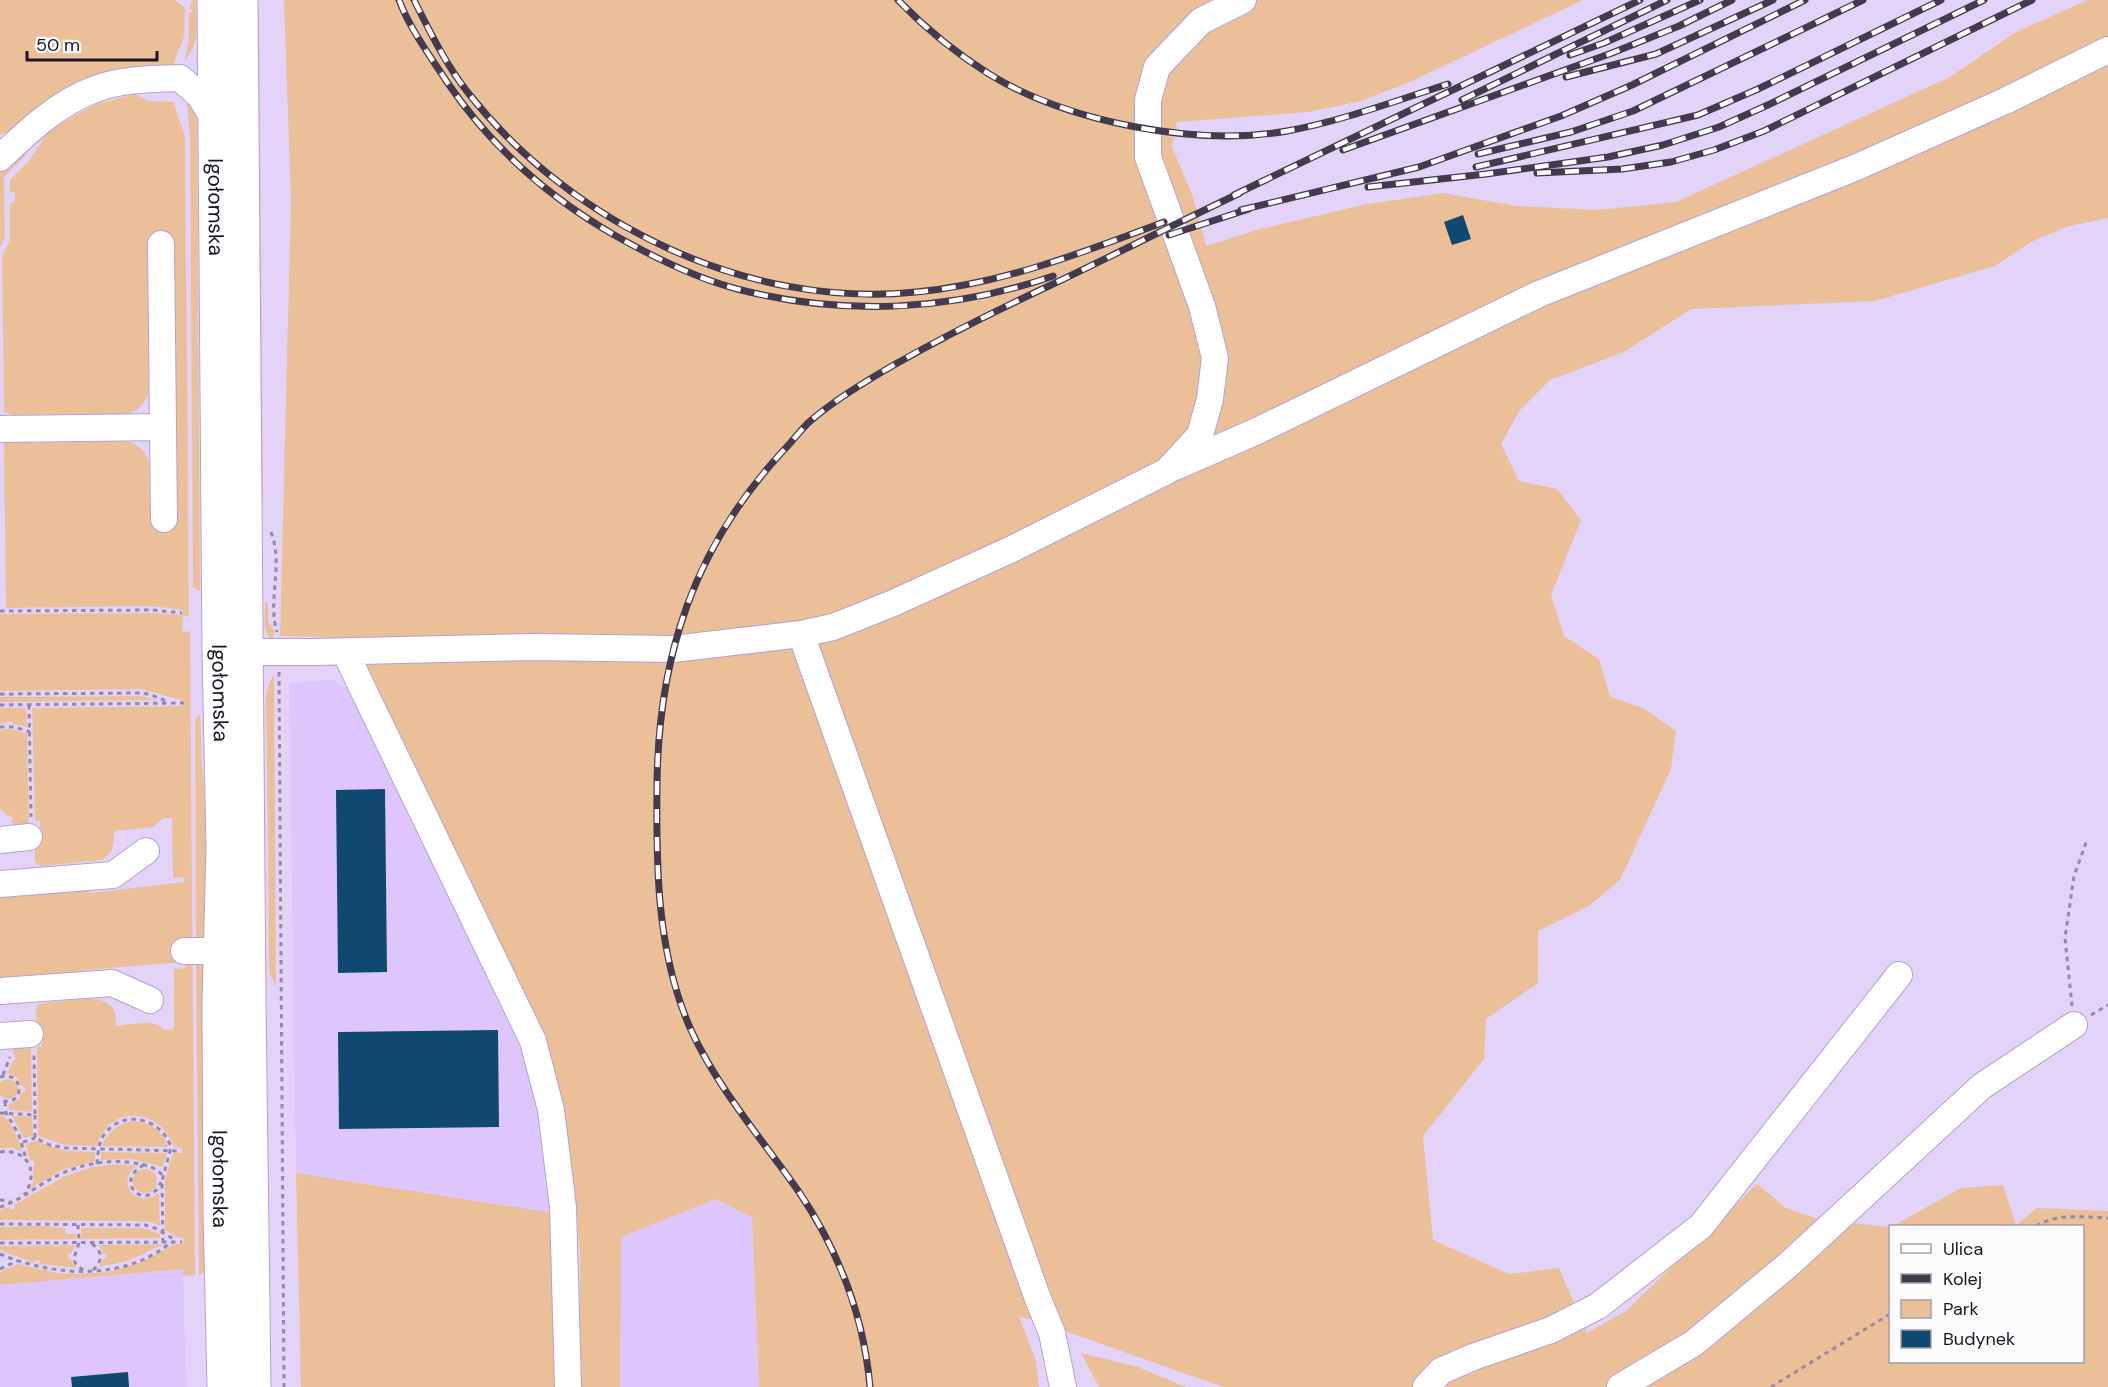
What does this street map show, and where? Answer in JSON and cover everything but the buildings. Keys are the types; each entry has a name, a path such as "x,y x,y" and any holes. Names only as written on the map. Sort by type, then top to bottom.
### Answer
{"main road":[{"name":"Igołomska","path":"241,0 254,1387"},
{"name":"Igołomska","path":"214,15 218,640 223,847 219,1004 224,1387"}],"lane":[{"path":"1167,471 1200,435 1210,399 1215,358 1202,306 1148,157 1148,100 1157,67 1201,21 1243,0"},
{"path":"0,158 29,131 93,90 130,81 180,78 197,64 208,46 214,15"},
{"path":"246,652 533,647 673,649 801,634 833,627 911,595 1012,549 1167,471 1268,426 1539,294 1857,167 2005,101 2108,50"},
{"path":"180,78 200,96 215,121"},
{"path":"161,244 164,519"},
{"path":"0,429 163,427"},
{"path":"801,634 1052,1333 1063,1387"},
{"path":"345,652 533,1041 551,1110 563,1207 568,1387"},
{"path":"0,840 29,837"},
{"path":"0,884 113,875 146,850"},
{"path":"184,951 221,951"},
{"path":"1426,1387 1441,1371 1473,1357 1551,1330 1598,1306 1701,1226 1899,975"},
{"path":"0,992 112,983 150,1000"},
{"path":"1620,1387 1694,1343 1788,1265 1982,1086 2074,1025"},
{"path":"0,1036 30,1034"}],"path":[{"path":"271,531 276,548 276,577 273,596 274,622 277,633"},
{"path":"0,611 153,610 182,613"},
{"path":"279,666 284,1387"},
{"path":"0,694 142,693 170,703"},
{"path":"0,705 184,703"},
{"path":"29,705 32,837 29,837"},
{"path":"0,727 14,727 30,732"},
{"path":"2074,1025 2065,938 2074,876 2087,840"},
{"path":"30,1034 34,1033 35,1138"},
{"path":"0,1077 11,1077 19,1085 15,1099 5,1102 0,1100"},
{"path":"5,1102 6,1113 22,1143 31,1168 32,1176 22,1196"},
{"path":"0,1113 35,1115"},
{"path":"97,1164 98,1149 104,1136 114,1125 128,1119 138,1119 149,1121 161,1129 168,1140 171,1151 158,1189 151,1195 141,1196 130,1184 131,1176 144,1165"},
{"path":"22,1143 35,1138 61,1148 181,1151"},
{"path":"0,1152 12,1151 26,1159"},
{"path":"0,1207 63,1173 97,1164 123,1162 144,1165 156,1169 162,1179 163,1242"},
{"path":"0,1200 12,1201"},
{"path":"2039,1225 2045,1221 2072,1216 2108,1218"},
{"path":"0,1224 145,1225 177,1241"},
{"path":"78,1225 79,1242 74,1259 77,1266 86,1271"},
{"path":"90,1242 97,1247 101,1255 92,1271"},
{"path":"0,1254 17,1261 61,1271 92,1271 127,1265 159,1251 171,1242"},
{"path":"0,1243 182,1242"},
{"path":"0,1269 17,1261"},
{"path":"1771,1387 1889,1315"}],"shaded area":[{"path":"332,680 347,688 449,888 509,1014 539,1098 554,1213 296,1173 289,683"},
{"path":"716,1199 752,1216 759,1387 580,1387 580,1254"},
{"path":"183,1269 186,1387 0,1387 0,1285"}],"green space":[{"path":"0,0 175,0 185,8 184,37 174,66 0,135"},
{"path":"193,0 196,0 196,40 185,60 189,37 189,12 192,12 192,9 189,9"},
{"path":"284,0 1583,0 1412,81 1361,101 1309,112 1177,122 1172,147 1193,197 1206,246 1260,229 1367,204 1443,193 1517,206 1597,210 1676,202 1950,77 2016,32 2088,0 2108,0 2108,218 2069,226 2031,242 1995,266 1875,301 1691,309 1624,352 1550,380 1520,410 1501,444 1519,481 1557,489 1581,520 1551,595 1564,636 1599,659 1610,697 1643,708 1676,731 1671,769 1620,880 1589,906 1538,931 1538,983 1486,1019 1484,1059 1423,1136 1433,1240 1509,1274 1559,1268 1587,1333 1626,1311 1757,1184 1786,1208 1821,1220 1889,1227 1889,1363 2084,1363 2084,1225 2016,1225 2037,1208 2108,1211 2108,1387 1223,1387 1019,1316 1036,1361 1039,1387 759,1387 752,1217 716,1199 621,1237 620,1387 580,1387 580,1254 575,1190 554,1070 524,999 355,644 319,637 280,636 291,201"},
{"path":"252,9 258,9 259,12 263,496 259,501"},
{"path":"135,94 148,101 174,102 184,132 185,143 189,616 183,616 182,631 190,632 195,1275 183,1276 183,1269 0,1285 0,1272 18,1264 57,1273 109,1272 141,1262 175,1244 183,1244 183,1238 165,1230 165,1179 173,1153 182,1153 182,1148 174,1147 158,1124 147,1118 123,1117 103,1132 97,1146 65,1145 38,1136 37,1047 42,1047 42,1037 37,1037 36,1007 39,1004 96,999 111,1006 115,1014 116,1026 149,1023 160,1026 164,1030 174,1029 174,969 185,968 184,962 84,970 84,975 0,982 0,893 89,887 90,893 184,882 184,877 173,878 172,818 163,818 153,827 114,831 112,847 109,854 102,860 40,866 35,862 35,831 40,830 40,821 35,820 32,708 183,706 184,701 142,689 0,691 0,614 152,613 183,615 183,610 150,606 6,608 4,443 123,441 136,445 143,450 149,462 150,519 156,519 153,243 147,243 149,389 142,406 125,414 14,415 4,412 2,257 10,239 10,203 15,202 15,192 10,192 10,180 29,161 48,132 61,123 96,104"},
{"path":"186,96 197,120 200,591 193,586 190,136"},
{"path":"36,137 24,157 4,177 5,237 0,248 0,171"},
{"path":"265,601 268,604 268,621 274,630 273,642 266,629"},
{"path":"274,674 276,985 269,969 268,829 270,828 268,827 266,696"},
{"path":"140,696 158,700 0,702 0,697"},
{"path":"0,708 26,708 27,727 13,724 13,721 0,724"},
{"path":"200,714 207,827 208,934 196,943 195,720"},
{"path":"6,729 27,734 29,834 14,827 10,815 8,816 0,809 0,730"},
{"path":"196,959 205,965 204,1016 201,1018 204,1019 206,1270 199,1275"},
{"path":"31,1037 32,1112 9,1110 8,1105 18,1100 22,1092 25,1092 25,1087 17,1077 7,1073 15,1060 12,1047"},
{"path":"4,1080 12,1080 17,1085 17,1093 12,1098 4,1098 -1,1093 -1,1085"},
{"path":"0,1115 4,1116 13,1129 22,1152 13,1148 0,1148"},
{"path":"12,1116 32,1117 33,1136 24,1138"},
{"path":"134,1121 156,1128 168,1147 102,1146 114,1129"},
{"path":"35,1141 66,1151 95,1152 95,1161 62,1170 30,1189 34,1180 33,1166 35,1164 33,1159 30,1161 26,1144"},
{"path":"101,1152 167,1153 163,1167 131,1159 101,1160"},
{"path":"117,1164 137,1166 130,1172 128,1179 128,1186 136,1196 150,1198 159,1194 160,1226 151,1222 136,1221 0,1220 0,1210 15,1208 14,1205 65,1176 92,1167"},
{"path":"145,1169 150,1170 156,1176 156,1186 150,1192 145,1193 140,1192 134,1186 133,1181 134,1176 140,1170"},
{"path":"296,1173 554,1213 560,1387 301,1387"},
{"path":"2003,1185 2016,1225 1895,1225 1961,1188"},
{"path":"0,1227 65,1228 66,1234 76,1234 76,1239 0,1240"},
{"path":"81,1228 143,1228 160,1234 160,1238 81,1239"},
{"path":"164,1244 128,1261 99,1267 106,1258 106,1253 103,1253 99,1245"},
{"path":"75,1245 71,1254 68,1254 69,1259 77,1268 39,1264 40,1261 35,1260 34,1263 0,1250 0,1246"},
{"path":"1081,1353 1138,1367 1186,1387 1099,1387"}],"railway":[{"path":"399,0 421,42 464,106 522,169 591,221 646,252 692,274 741,290 780,298 819,304 859,306 898,306 977,297 1053,276"},
{"path":"414,0 446,60 469,94 511,141 559,183 612,219 668,248 728,271 790,287 853,294 916,292 980,282 1011,274 1073,255 1164,222"},
{"path":"898,0 953,49 989,74 1021,91 1094,117 1174,133 1213,136 1287,131 1348,116 1448,84"},
{"path":"1234,195 1640,0"},
{"path":"1462,100 1667,0"},
{"path":"1570,55 1604,43 1700,0"},
{"path":"1343,150 1612,53 1679,26 1732,0"},
{"path":"1566,77 1656,54 1773,0"},
{"path":"1241,210 1419,167 1561,116 1632,85 1805,0"},
{"path":"1478,154 1571,132 1633,111 1863,0"},
{"path":"1476,167 1698,115 1758,89 1941,0"},
{"path":"1368,187 1608,157 1663,145 1719,127 1770,104 1984,0"},
{"path":"1537,173 1622,169 1671,162 1714,150 1764,131 2032,0"},
{"path":"870,1387 862,1335 855,1310 826,1237 799,1192 714,1073 691,1030 671,971 658,879 659,738 674,649 687,606 704,566 725,526 751,489 805,426 828,407 881,372 950,334 1240,193"},
{"path":"1169,235 1249,209"}]}
